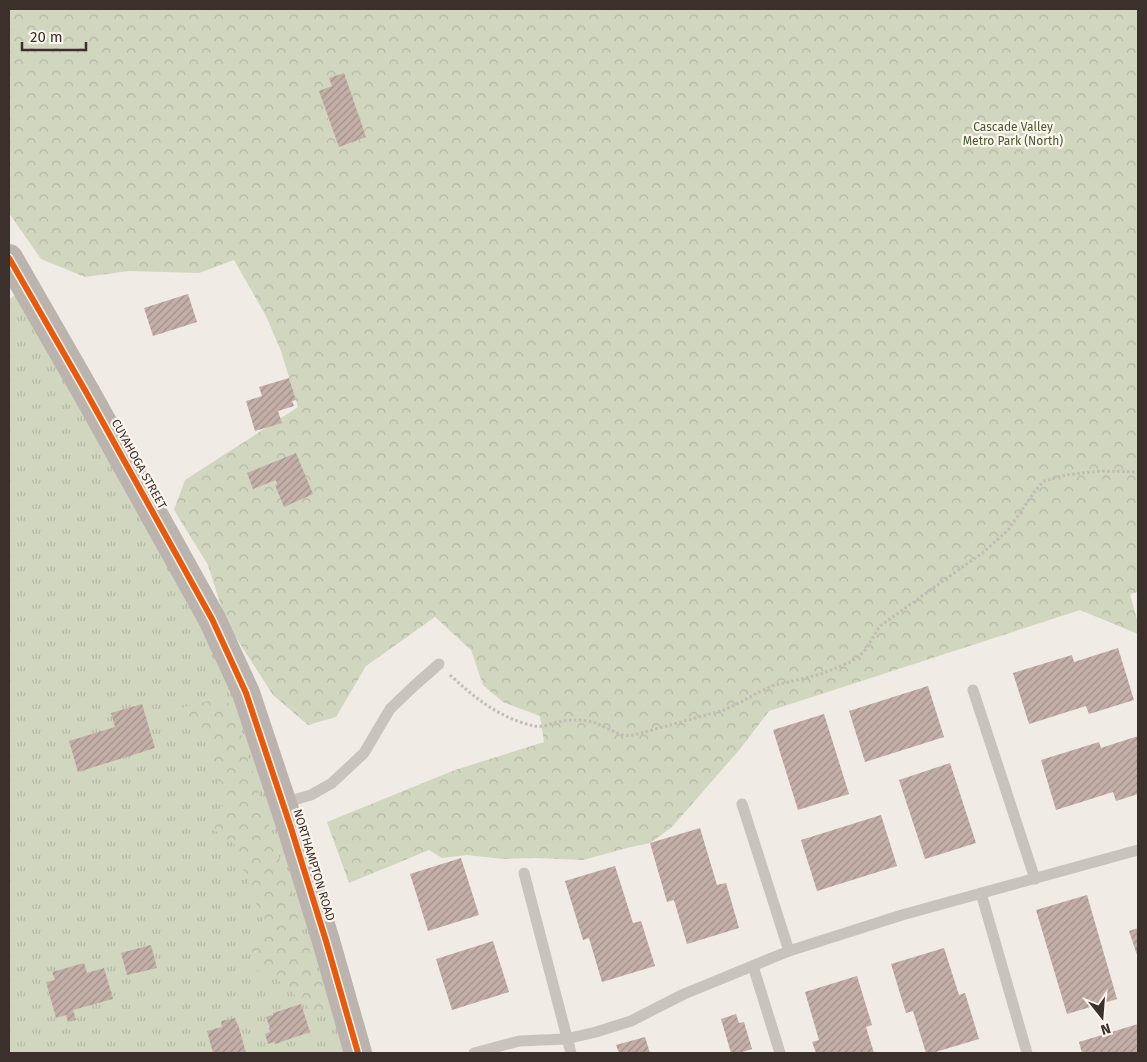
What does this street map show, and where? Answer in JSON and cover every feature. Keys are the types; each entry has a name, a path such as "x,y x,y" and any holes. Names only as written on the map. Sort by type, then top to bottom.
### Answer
{"street":[{"name":"CUYAHOGA STREET","path":"9,258 83,386 208,611 242,685"},
{"name":"NORTHAMPTON ROAD","path":"242,685 283,803 328,946 358,1053"}],"lane":[{"path":"283,803 311,795 332,783 364,753 390,709 439,664"},
{"path":"973,690 1035,879"},
{"path":"742,804 789,950"},
{"path":"474,1053 519,1041 566,1040 631,1021 684,994 789,950 902,915 1138,850"},
{"path":"524,873 570,1053"},
{"path":"981,893 1027,1053"},
{"path":"753,966 780,1053"}],"path":[{"path":"439,664 475,697 491,709 512,719 533,726 543,726 577,719 603,725 619,735 634,735 724,710 772,686 821,674 851,662 864,652 880,626 985,551 1009,529 1044,481 1065,475 1101,471 1138,472"}],"green space":[{"name":"Cascade Valley Metro Park (North)","path":"9,9 1138,9 1138,592 1130,594 1138,623 1138,634 1080,610 769,711 740,749 672,827 650,843 583,860 503,859 467,855 442,858 429,850 349,883 327,822 455,770 544,742 540,716 503,702 483,685 471,650 435,617 366,666 336,717 308,725 273,695 226,622 208,565 174,510 185,480 298,407 281,351 266,316 234,260 199,273 129,271 85,277 41,259 9,213"},
{"path":"25,286 212,619 358,1053 9,1053 9,300"},
{"path":"212,700 232,704 300,925 326,994 325,1010 311,1010 278,980 253,969 252,944 265,927 234,844 214,830 223,804 210,746 181,708"}],"building":[{"path":"344,73 366,137 339,147 319,91 332,86 329,78"},
{"path":"188,294 197,322 153,336 144,308"},
{"path":"289,378 296,400 292,401 294,406 278,411 282,423 255,431 246,401 262,396 259,387"},
{"path":"296,453 313,494 284,507 275,485 277,484 276,480 253,489 247,473"},
{"path":"1118,648 1134,700 1089,714 1086,706 1029,724 1013,673 1072,655 1074,662"},
{"path":"928,686 944,737 865,762 849,711"},
{"path":"142,704 155,748 78,772 69,741 115,727 111,713"},
{"path":"824,714 849,794 798,810 773,730"},
{"path":"1138,736 1138,794 1116,801 1113,792 1056,810 1041,760 1099,742 1101,748"},
{"path":"950,763 976,843 925,859 899,780"},
{"path":"881,815 897,866 817,891 801,840"},
{"path":"700,828 717,885 726,883 739,928 687,944 674,900 667,902 650,843"},
{"path":"461,858 479,915 428,931 410,874"},
{"path":"615,866 633,923 641,921 655,966 602,982 589,938 583,940 565,881"},
{"path":"1087,895 1117,999 1067,1014 1036,910"},
{"path":"1138,928 1138,958 1129,931"},
{"path":"493,941 509,992 452,1010 436,959"},
{"path":"151,945 157,968 127,975 121,953"},
{"path":"944,948 959,995 965,993 979,1039 932,1053 926,1053 913,1011 906,1013 891,964"},
{"path":"84,963 87,973 104,968 113,999 73,1010 76,1020 68,1022 66,1015 56,1018 46,982 55,980 52,972"},
{"path":"857,976 872,1025 866,1027 874,1053 816,1053 812,1042 819,1040 805,992"},
{"path":"301,1004 310,1032 275,1044 274,1042 268,1044 265,1034 270,1032 270,1028 266,1017"},
{"path":"736,1014 739,1023 744,1022 752,1049 731,1053 721,1019"},
{"path":"235,1018 246,1053 213,1053 207,1031 222,1027 221,1021"},
{"path":"1138,1024 1138,1053 1082,1053 1079,1042"},
{"path":"645,1037 650,1053 619,1053 616,1045"}],"cycle path":[{"path":"9,258 212,619 246,693 291,828 358,1053"}]}
